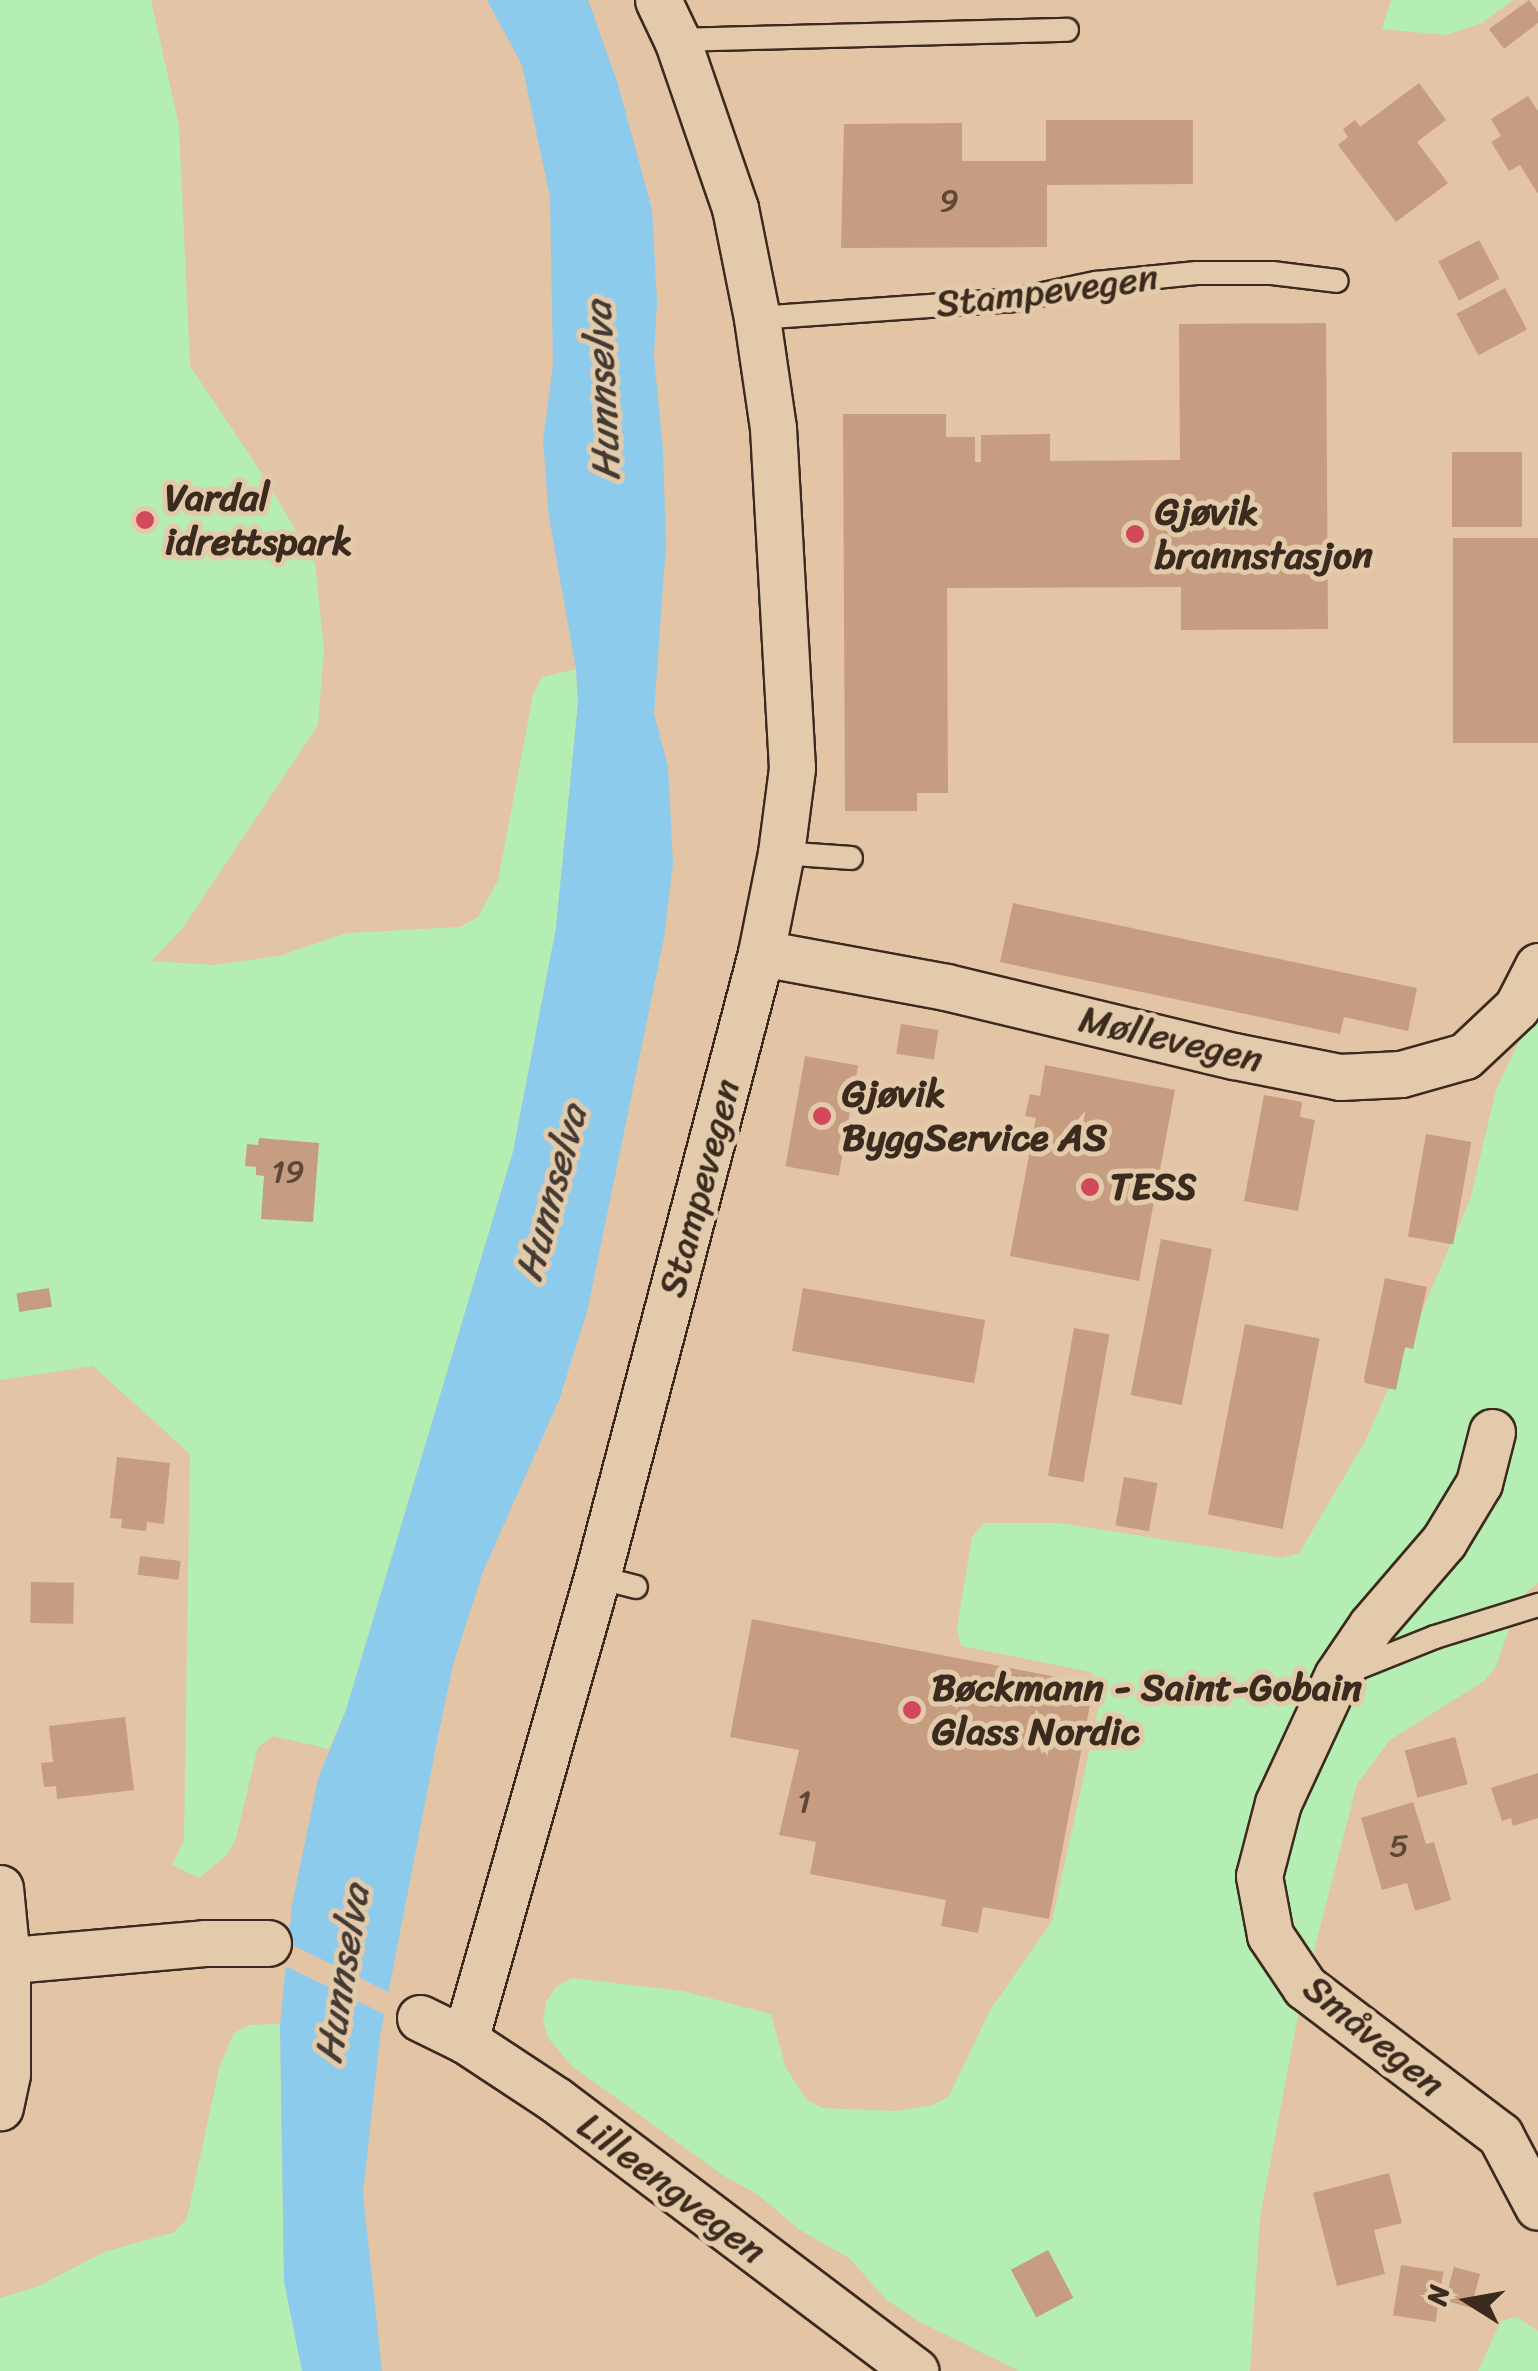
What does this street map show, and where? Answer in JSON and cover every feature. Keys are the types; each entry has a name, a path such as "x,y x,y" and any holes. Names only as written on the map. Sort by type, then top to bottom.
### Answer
{"street":[{"name":"Stampevegen","path":"465,2040 617,1582 761,953 781,853 792,768 773,428 756,318 734,208 677,40 658,0"},
{"name":"Møllevegen","path":"761,953 946,986 1234,1056 1340,1076 1401,1074 1466,1056 1517,1007 1538,966"},
{"name":"Småvegen","path":"1492,1432 1480,1483 1444,1542 1371,1626 1337,1676 1278,1803 1259,1876 1270,1935 1305,1987 1500,2135 1538,2208"},
{"path":"0,1888 7,2074 0,2108"},
{"path":"4,1960 204,1943 268,1943"},
{"name":"Lilleengvegen","path":"420,2018 465,2040 556,2100 915,2371"}],"lane":[{"path":"677,40 1067,30"},
{"name":"Stampevegen","path":"756,318 1015,300 1096,283 1196,273 1272,272 1338,281"},
{"path":"781,853 851,858"},
{"path":"1337,1676 1435,1637 1538,1605"}],"green space":[{"path":"0,0 151,0 179,126 190,366 265,478 315,563 324,649 318,725 182,929 151,961 213,965 279,956 347,933 460,927 478,917 498,880 533,695 542,677 576,669 578,703 556,928 513,1152 346,1710 329,1749 273,1736 258,1747 236,1838 227,1855 199,1878 172,1865 184,1841 190,1454 93,1366 0,1380"},
{"path":"1391,0 1513,0 1482,23 1446,35 1382,29"},
{"path":"1538,1018 1538,1583 1519,1599 1496,1667 1484,1681 1390,1740 1357,1784 1300,2005 1260,2218 1250,2371 1019,2371 918,2321 887,2300 849,2258 800,2230 757,2194 724,2176 572,2066 548,2038 543,2020 546,2002 556,1987 572,1978 683,1991 771,2014 786,2068 806,2099 822,2108 896,2111 933,2105 949,2096 989,2012 1052,1921 1104,1684 1090,1672 961,1646 957,1628 972,1537 984,1523 1059,1523 1282,1558 1299,1553 1366,1440 1470,1200 1496,1090 1520,1039"},
{"path":"280,2024 284,2281 302,2371 0,2371 0,2298 39,2286 104,2252 175,2232 187,2218 219,2069 233,2034 248,2025"},
{"path":"1517,2317 1538,2331 1538,2371 1478,2371 1501,2321"}],"water":[{"name":"Hunnselva","path":"487,0 588,0 617,81 652,209 657,301 654,356 666,544 654,713 668,767 673,863 664,938 587,1312 559,1400 482,1574 453,1665 380,2036 363,2194 382,2371 302,2371 284,2281 280,2024 292,1905 318,1779 346,1710 513,1152 556,928 578,703 576,669 549,517 543,441 553,365 550,197 522,65"}],"pier":[{"path":"282,1940 394,1995 385,2015 272,1960"}],"building":[{"path":"1529,0 1538,12 1538,23 1504,49 1489,29"},
{"path":"1419,83 1446,120 1417,142 1448,183 1396,222 1338,145 1348,137 1343,129 1355,120 1360,127"},
{"path":"1528,96 1538,111 1538,194 1520,165 1509,171 1491,142 1501,136 1491,119"},
{"path":"1046,120 1193,120 1193,184 1047,185 1047,247 841,248 844,124 962,123 962,161 1046,161"},
{"path":"1479,240 1500,279 1459,300 1438,262"},
{"path":"1505,288 1527,329 1479,355 1456,314"},
{"path":"1326,323 1328,629 1181,630 1181,587 947,588 948,793 917,793 917,811 845,811 843,414 946,414 946,437 975,437 975,462 981,462 981,435 1050,434 1050,461 1180,460 1179,324"},
{"path":"1452,452 1522,452 1522,527 1452,527"},
{"path":"1453,538 1538,538 1538,743 1453,743"},
{"path":"1013,903 1417,988 1408,1031 1344,1017 1340,1034 1000,962"},
{"path":"901,1024 939,1030 934,1060 896,1054"},
{"name":"Gjøvik ByggService AS","path":"805,1056 858,1065 839,1176 786,1166"},
{"name":"TESS","path":"1045,1065 1175,1090 1139,1281 1010,1256 1036,1118 1025,1116 1030,1094 1040,1096"},
{"path":"1264,1095 1302,1102 1300,1117 1315,1120 1298,1211 1244,1201"},
{"path":"1426,1134 1471,1142 1453,1244 1408,1236"},
{"path":"259,1138 319,1143 313,1222 261,1219 264,1176 256,1175 256,1167 245,1166 247,1144 258,1145"},
{"path":"1161,1239 1212,1249 1182,1405 1131,1395"},
{"path":"1385,1278 1427,1287 1413,1349 1405,1347 1396,1390 1365,1383 1364,1378"},
{"path":"49,1288 52,1307 19,1312 16,1293"},
{"path":"803,1288 985,1320 974,1383 792,1351"},
{"path":"1245,1324 1320,1339 1283,1529 1208,1514"},
{"path":"1074,1328 1109,1334 1083,1482 1048,1476"},
{"path":"117,1457 170,1463 164,1524 147,1522 146,1531 121,1528 122,1519 110,1518"},
{"path":"1124,1477 1157,1483 1149,1531 1115,1525"},
{"path":"140,1556 181,1561 178,1580 138,1575"},
{"path":"31,1582 74,1583 73,1624 30,1623"},
{"path":"752,1619 1094,1684 1049,1919 983,1907 978,1933 941,1926 946,1900 810,1874 816,1842 779,1835 799,1750 730,1737"},
{"path":"125,1717 134,1790 57,1799 56,1786 44,1787 41,1763 53,1762 49,1726"},
{"path":"1455,1737 1468,1784 1417,1798 1405,1750"},
{"path":"1538,1773 1538,1818 1513,1826 1511,1818 1502,1821 1491,1788"},
{"path":"1413,1802 1426,1844 1434,1842 1451,1900 1415,1911 1407,1883 1382,1890 1361,1818"},
{"path":"1389,2173 1402,2223 1374,2230 1385,2274 1337,2286 1313,2193"},
{"path":"1048,2250 1073,2298 1036,2317 1011,2270"},
{"path":"1401,2265 1443,2272 1435,2322 1393,2315"},
{"path":"1454,2267 1480,2274 1471,2308 1445,2301"}],"place":[{"name":"Vardal idrettspark","path":"145,520"},
{"name":"Gjøvik brannstasjon","path":"1135,534"},
{"name":"Gjøvik ByggService AS","path":"822,1116"},
{"name":"TESS","path":"1090,1187"},
{"name":"Bøckmann - Saint-Gobain Glass Nordic","path":"912,1710"}]}
